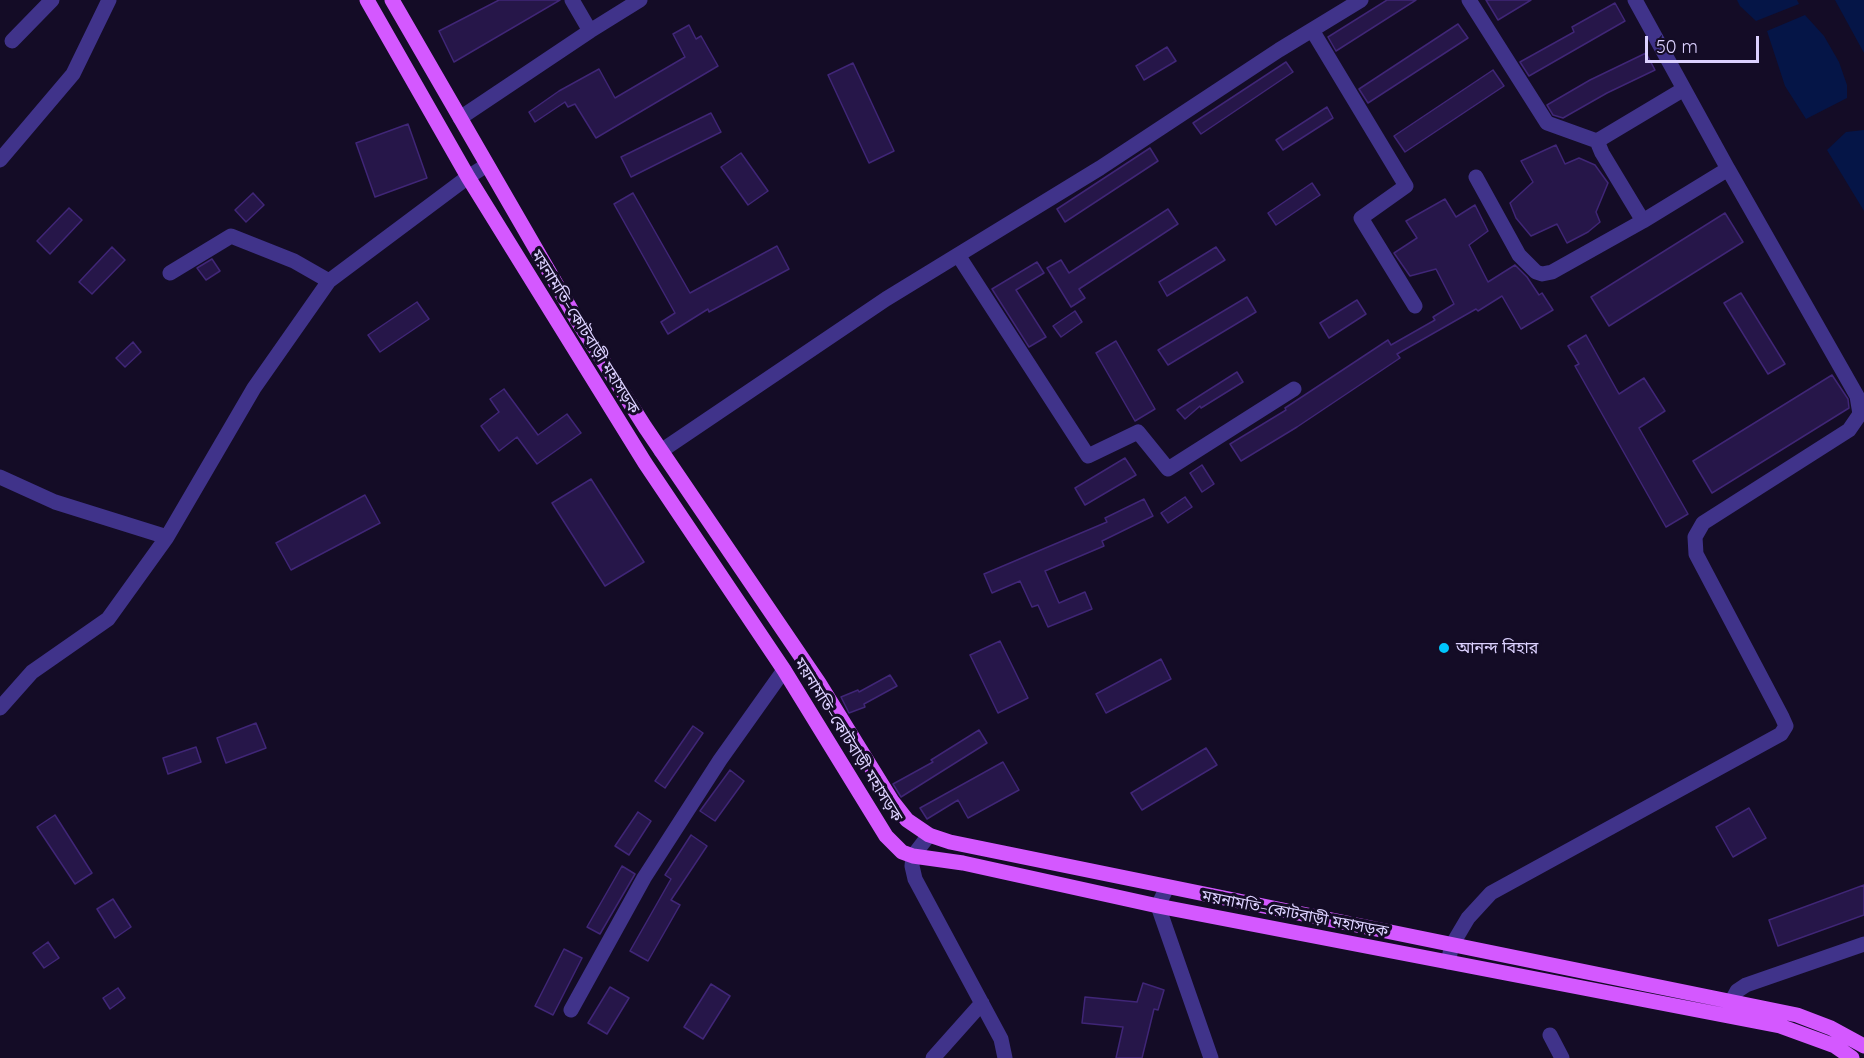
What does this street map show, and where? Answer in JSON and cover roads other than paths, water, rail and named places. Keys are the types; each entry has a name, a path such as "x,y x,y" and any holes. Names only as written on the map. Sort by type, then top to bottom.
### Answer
{"main road":[{"name":"ময়নামতি–কোটবাড়ী মহাসড়ক","path":"367,0 468,177 645,463 784,670 886,836 902,852 913,856 963,863 1158,906 1448,962 1727,1009 1797,1015 1831,1028 1864,1046"},
{"name":"ময়নামতি–কোটবাড়ী মহাসড়ক","path":"392,0 578,320 661,451 819,683 892,801 907,820 929,835 950,842 1452,945 1727,1009 1835,1046 1852,1058"}],"street":[{"path":"12,41 52,0"},
{"path":"0,160 73,74 109,0"},
{"path":"572,0 590,31"},
{"path":"460,118 640,0"},
{"path":"661,451 886,299 1100,168 1361,0"},
{"path":"1469,0 1546,123 1597,141 1643,221"},
{"path":"1448,962 1452,945 1468,918 1491,893 1781,734 1786,726 1696,554 1695,537 1703,523 1849,430 1860,414 1857,396 1635,0"},
{"path":"1312,30 1406,186 1361,218 1415,306"},
{"path":"1597,141 1684,89"},
{"path":"0,708 32,672 108,619 167,537 254,388 329,281 468,177 488,165"},
{"path":"1476,177 1519,255 1536,272 1542,274 1552,272 1643,221 1728,169"},
{"path":"170,273 231,236 294,261 329,281"},
{"path":"958,255 1088,456 1138,432 1168,469 1294,389"},
{"path":"0,477 55,502 167,537"},
{"path":"571,1010 644,878 720,760 784,670"},
{"path":"929,835 913,856 912,866 915,879 1001,1039 1005,1058"},
{"path":"1167,887 1158,906 1211,1058"},
{"path":"1727,1009 1737,991 1746,985 1864,944"},
{"path":"933,1058 982,1003"},
{"path":"1550,1035 1562,1058"}],"place":[{"name":"আনন্দ বিহার","path":"1444,648"}]}
